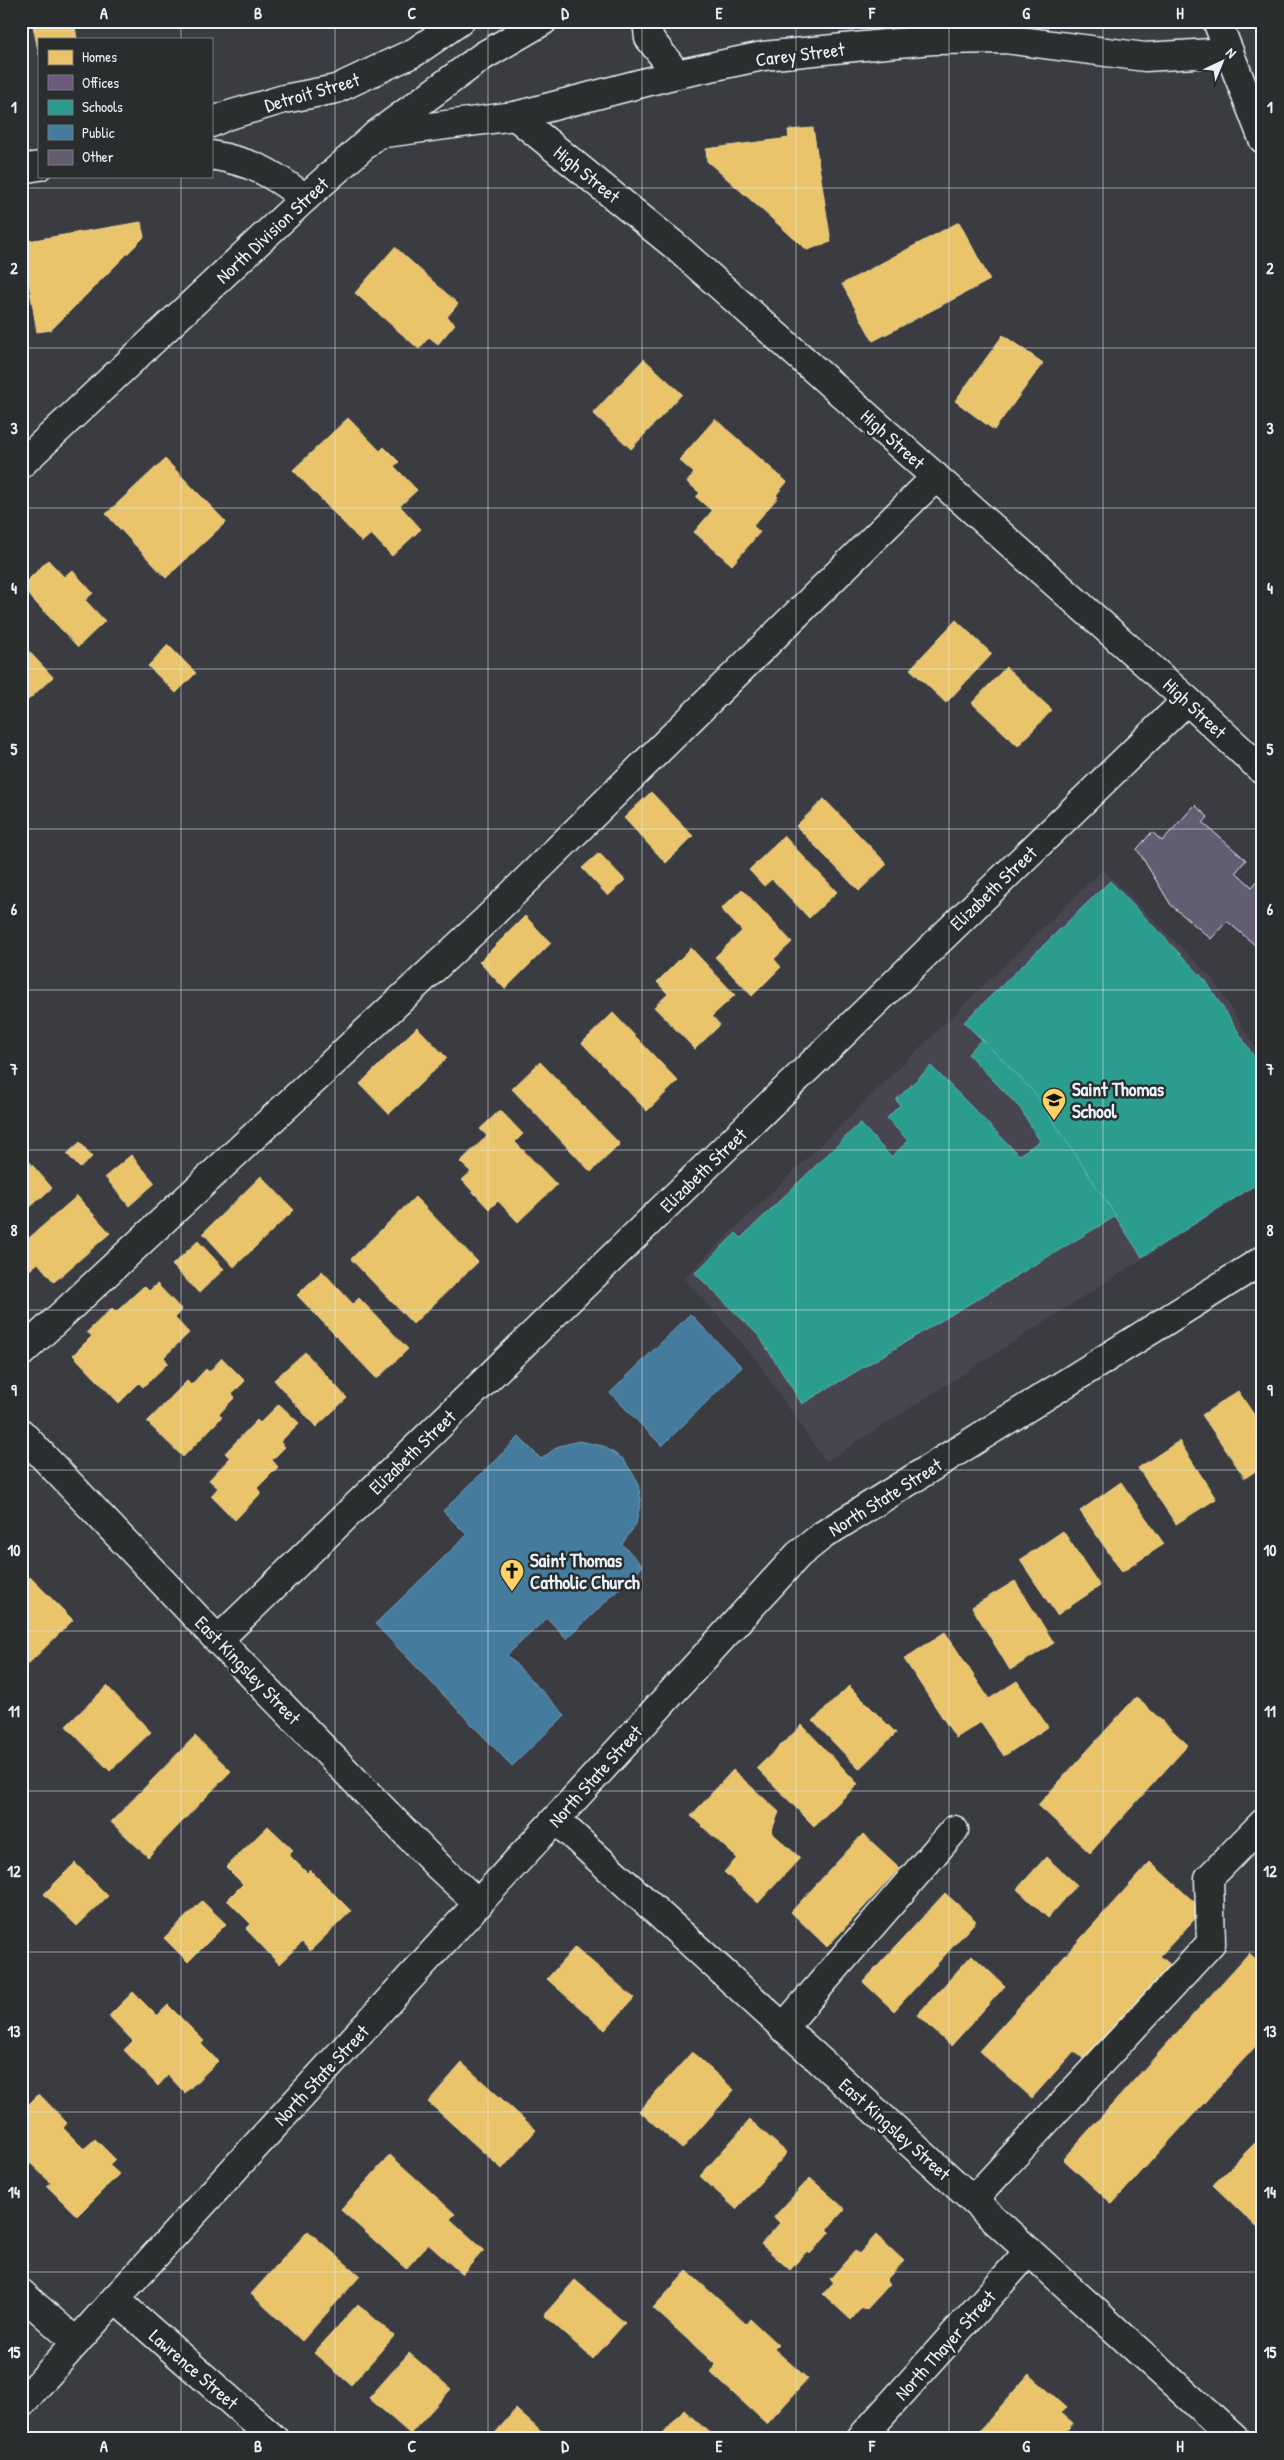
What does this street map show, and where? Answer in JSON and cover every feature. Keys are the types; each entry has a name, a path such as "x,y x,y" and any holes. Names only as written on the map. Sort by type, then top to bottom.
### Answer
{"street":[{"name":"Detroit Street","path":"212,123 226,116 284,99 336,89 374,74 416,52 460,21"},
{"name":"North Division Street","path":"21,464 305,198 378,134 483,56 543,21"},
{"path":"647,21 649,38 677,74"},
{"path":"1217,21 1263,139"},
{"name":"Carey Street","path":"378,134 515,116 677,74 763,56 933,40 1005,39 1145,57 1229,52"},
{"name":"High Street","path":"515,116 674,245 1187,700 1263,771"},
{"path":"212,155 252,164 274,176 305,198"},
{"path":"21,169 38,166"},
{"path":"21,1354 486,920 936,477"},
{"name":"Elizabeth Street","path":"218,1640 1187,700"},
{"name":"North State Street","path":"21,2404 798,1554 823,1535 1263,1260"},
{"name":"East Kingsley Street","path":"21,1432 218,1640 438,1866 479,1904"},
{"name":"East Kingsley Street","path":"556,1820 1235,2439"},
{"path":"973,2200 1211,1943 1209,1878 1263,1822"},
{"path":"783,2028 954,1830"},
{"name":"North Thayer Street","path":"860,2439 1029,2251"},
{"path":"21,2293 76,2342"},
{"name":"Lawrence Street","path":"115,2299 274,2439"}],"shaded area":[{"name":"Saint Thomas School","path":"1103,869 1212,978 1263,1060 1263,1182 826,1462 754,1357 684,1278"}],"building: Homes":[{"path":"32,21 74,21 77,38 38,38 38,50"},
{"path":"813,128 831,242 807,250 707,161 706,149 789,138 788,130"},
{"path":"141,222 144,237 51,330 37,332 22,242"},
{"path":"959,222 990,280 873,341 842,284"},
{"path":"395,247 458,304 447,317 455,324 438,344 429,337 419,349 355,293"},
{"path":"1003,335 1043,363 994,430 955,401"},
{"path":"644,359 682,394 631,449 593,413"},
{"path":"348,418 380,451 384,447 399,462 394,466 417,490 400,506 421,529 392,556 371,534 362,542 293,470"},
{"path":"715,419 787,482 776,495 778,497 753,526 760,532 732,565 694,532 712,511 696,497 700,493 687,482 694,473 679,460"},
{"path":"165,459 226,522 166,578 106,514"},
{"path":"48,560 64,577 72,570 93,593 85,600 105,621 78,647 21,587"},
{"path":"956,620 992,654 946,703 910,669"},
{"path":"21,643 53,677 27,701 21,696"},
{"path":"168,645 196,673 176,693 148,666"},
{"path":"1006,667 1052,710 1018,746 972,703"},
{"path":"651,792 693,836 666,863 624,818"},
{"path":"824,799 887,864 859,891 796,826"},
{"path":"784,836 837,892 809,918 772,879 764,886 749,870"},
{"path":"599,853 625,880 608,896 582,868"},
{"path":"742,889 792,942 774,959 781,967 752,996 715,957 742,931 721,909"},
{"path":"525,916 551,943 505,989 479,962"},
{"path":"691,948 735,995 712,1016 720,1025 695,1049 654,1007 668,994 657,982"},
{"path":"613,1013 678,1081 647,1111 582,1043"},
{"path":"417,1027 447,1058 389,1114 360,1084"},
{"path":"540,1062 620,1144 591,1172 512,1089"},
{"path":"500,1110 523,1134 515,1142 557,1185 518,1222 498,1201 489,1209 462,1180 471,1172 460,1162 487,1136 480,1129"},
{"path":"80,1142 92,1157 80,1168 67,1154"},
{"path":"21,1152 52,1188 21,1215"},
{"path":"131,1155 155,1183 129,1206 105,1177"},
{"path":"261,1176 294,1210 234,1267 203,1233"},
{"path":"77,1196 110,1233 54,1282 38,1263 26,1273 21,1268 21,1245"},
{"path":"415,1197 478,1262 413,1324 351,1259"},
{"path":"198,1241 224,1269 199,1293 172,1265"},
{"path":"322,1271 353,1304 359,1298 408,1349 377,1379 297,1295"},
{"path":"157,1284 182,1310 175,1318 189,1333 164,1357 168,1363 143,1387 139,1383 119,1403 73,1355 92,1336 87,1332 112,1308 116,1312 144,1286 149,1291"},
{"path":"305,1352 347,1398 316,1427 274,1380"},
{"path":"222,1358 245,1381 232,1394 235,1397 219,1414 222,1417 183,1457 147,1422 187,1381 191,1385 206,1369 209,1372"},
{"path":"1238,1391 1263,1428 1263,1466 1245,1478 1202,1415"},
{"path":"279,1404 299,1423 280,1442 285,1447 272,1460 278,1467 257,1488 261,1493 235,1520 211,1496 218,1488 209,1480 230,1458 225,1453 257,1420 260,1423"},
{"path":"1179,1441 1216,1499 1176,1524 1138,1468"},
{"path":"1121,1482 1164,1544 1122,1572 1080,1511"},
{"path":"1063,1531 1100,1586 1057,1615 1020,1560"},
{"path":"30,1577 73,1620 21,1671 21,1586"},
{"path":"1015,1581 1054,1643 1010,1670 972,1607"},
{"path":"945,1632 989,1699 1017,1681 1048,1727 1004,1756 981,1722 956,1738 904,1659"},
{"path":"107,1686 151,1732 110,1771 66,1726"},
{"path":"849,1686 896,1733 859,1769 813,1721"},
{"path":"1136,1697 1188,1745 1090,1853 1038,1805"},
{"path":"802,1725 858,1784 814,1826 757,1768"},
{"path":"195,1736 231,1771 148,1857 111,1822"},
{"path":"733,1770 779,1812 771,1832 800,1858 758,1903 724,1872 737,1858 691,1816"},
{"path":"268,1826 293,1850 288,1854 307,1873 310,1870 351,1911 310,1951 302,1942 279,1964 246,1929 251,1924 227,1900 243,1884 226,1867"},
{"path":"863,1834 900,1868 827,1947 791,1912"},
{"path":"1046,1857 1077,1885 1048,1918 1017,1889"},
{"path":"1150,1862 1203,1910 1160,1956 1172,1966 1086,2061 1074,2051 1032,2098 979,2051"},
{"path":"75,1863 108,1896 77,1926 44,1894"},
{"path":"945,1893 976,1921 894,2011 863,1982"},
{"path":"202,1901 226,1924 188,1962 164,1938"},
{"path":"575,1947 634,1998 605,2030 547,1979"},
{"path":"1249,1953 1263,1965 1263,2038 1112,2204 1063,2159"},
{"path":"972,1955 1005,1986 951,2046 917,2015"},
{"path":"133,1992 157,2016 168,2005 204,2041 201,2044 218,2061 185,2093 168,2075 158,2086 124,2050 133,2041 109,2016"},
{"path":"692,2052 734,2090 682,2149 639,2111"},
{"path":"462,2063 536,2130 502,2169 428,2102"},
{"path":"39,2094 67,2123 63,2128 84,2149 95,2139 115,2159 109,2165 119,2174 77,2216 47,2186 51,2183 21,2154 21,2112"},
{"path":"750,2120 787,2153 736,2209 700,2176"},
{"path":"1263,2135 1263,2233 1213,2185"},
{"path":"390,2155 455,2214 450,2219 484,2250 462,2274 428,2244 406,2269 341,2210"},
{"path":"810,2178 845,2209 827,2229 830,2232 810,2254 807,2251 790,2270 761,2244 780,2223 774,2217"},
{"path":"308,2231 360,2276 302,2341 251,2294"},
{"path":"876,2235 904,2261 886,2280 890,2284 866,2310 862,2307 851,2320 823,2294 834,2282 830,2279 855,2251 859,2254"},
{"path":"687,2271 746,2324 750,2319 778,2345 774,2349 808,2379 767,2424 710,2372 716,2365 653,2308"},
{"path":"575,2280 625,2323 593,2359 544,2315"},
{"path":"358,2304 394,2336 351,2385 314,2353"},
{"path":"409,2353 451,2389 410,2434 369,2398"},
{"path":"1029,2374 1066,2407 1061,2413 1073,2423 1060,2439 980,2439 976,2435"},
{"path":"516,2409 549,2439 490,2439"},
{"path":"684,2410 716,2439 659,2439"},
{"path":"1090,2432 1097,2439 1084,2439"}],"building: Offices":[{"path":"315,21 354,21 315,27"}],"building: Schools":[{"path":"1110,881 1206,981 1263,1071 1263,1180 1142,1257 1034,1092 964,1022"},
{"path":"982,1039 1034,1092 1116,1216 802,1404 759,1336 695,1273 736,1233 741,1238 860,1123 891,1157 908,1141 887,1118 900,1105 896,1100 931,1066 1019,1155 1040,1141 1020,1108 968,1054"}],"building: Public":[{"path":"690,1314 742,1367 662,1446 610,1393"},
{"name":"Saint Thomas Catholic Church","path":"519,1437 541,1459 559,1446 579,1441 603,1446 623,1459 637,1480 641,1500 636,1524 622,1544 643,1566 567,1639 547,1618 507,1655 565,1715 512,1766 375,1624 467,1535 443,1511"}],"building: Other":[{"path":"1195,805 1208,817 1203,823 1246,860 1236,872 1252,887 1260,878 1263,880 1263,952 1227,921 1211,939 1171,905 1137,849 1152,832 1162,841"}],"place":[{"name":"Saint Thomas School","path":"1054,1121"},
{"name":"Saint Thomas Catholic Church","path":"512,1592"}]}
